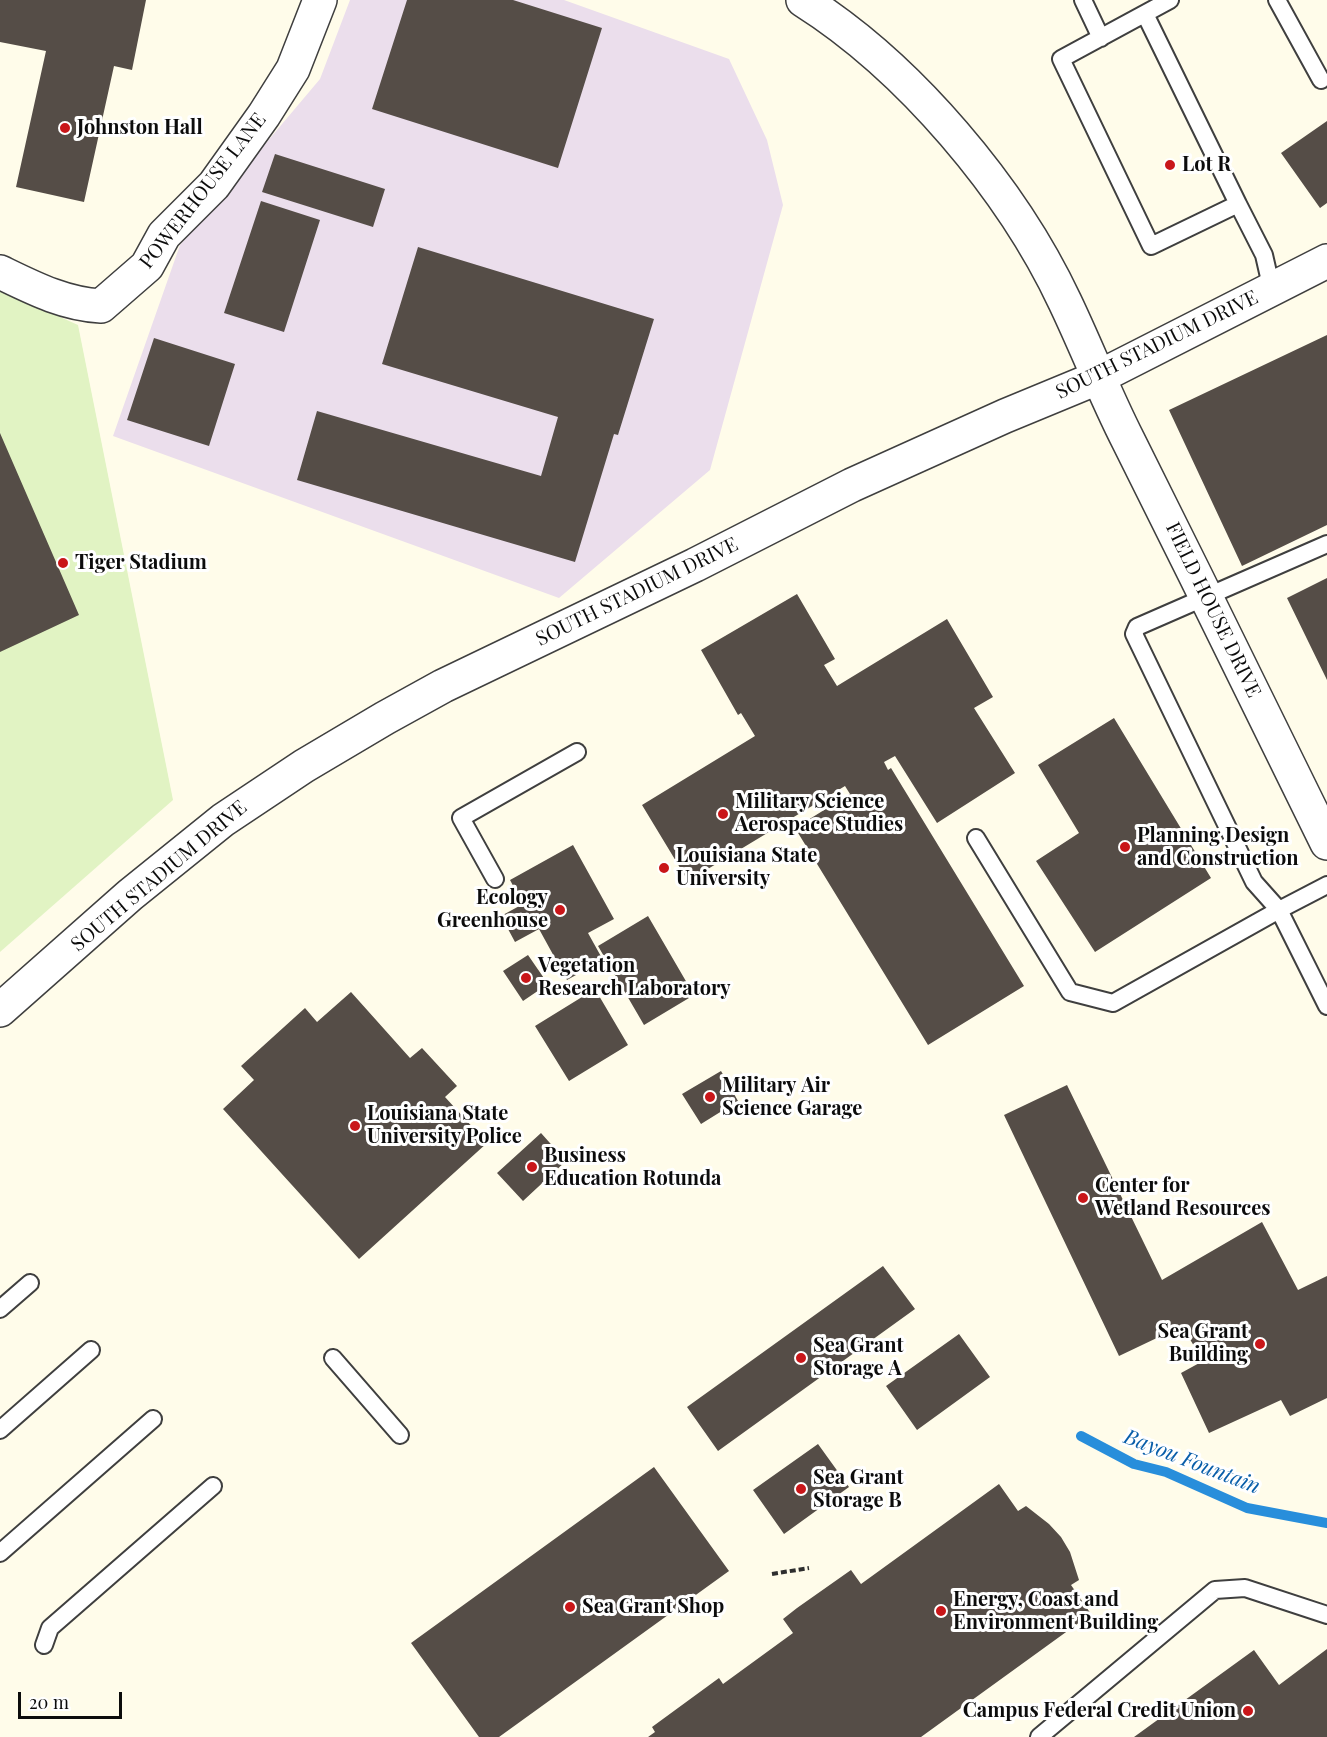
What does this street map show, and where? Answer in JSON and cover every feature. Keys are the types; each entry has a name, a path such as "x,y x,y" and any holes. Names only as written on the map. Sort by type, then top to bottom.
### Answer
{"street":[{"name":"POWERHOUSE LANE","path":"0,272 48,295 80,305 101,306 147,266 164,236 214,184 264,115 293,69 320,0"},
{"name":"FIELD HOUSE DRIVE","path":"803,0 824,13 872,53 929,106 1013,208 1065,301 1097,378 1327,843"},
{"name":"SOUTH STADIUM DRIVE","path":"0,1010 130,895 224,820 304,766 385,718 443,686 695,565 852,485 1005,416 1097,378 1327,261"}],"lane":[{"path":"1083,0 1101,38"},
{"path":"1170,0 1061,60 1151,246 1238,204"},
{"path":"1276,0 1321,81"},
{"path":"1145,14 1264,255 1272,290"},
{"path":"1327,544 1137,627 1134,634 1254,882 1279,910 1327,1006"},
{"path":"495,879 461,818 577,752"},
{"path":"976,838 1071,992 1113,1003 1327,885"},
{"path":"0,1309 30,1283"},
{"path":"0,1430 91,1350"},
{"path":"333,1358 400,1435"},
{"path":"0,1552 153,1419"},
{"path":"44,1645 50,1628 213,1486"},
{"path":"1039,1737 1215,1590 1245,1588 1327,1616"}],"path":[{"path":"772,1574 809,1568"}],"shaded area":[{"path":"350,0 564,0 729,59 767,140 783,205 710,470 559,598 113,436 180,245 320,79"}],"green space":[{"name":"Tiger Stadium","path":"0,290 78,325 173,800 0,952"}],"building":[{"name":"Johnston Hall","path":"0,0 146,0 132,70 114,66 84,202 16,187 46,51 0,42"},
{"path":"407,0 513,0 602,28 558,168 372,109"},
{"path":"1327,121 1327,203 1320,208 1281,153"},
{"path":"275,154 385,189 373,227 262,192"},
{"path":"261,201 320,220 284,332 224,313"},
{"path":"418,247 654,319 618,435 614,434 575,562 297,480 317,411 541,476 558,417 382,364"},
{"path":"1327,335 1327,525 1242,566 1169,410"},
{"path":"154,338 235,364 209,446 127,420"},
{"path":"0,433 79,615 0,652"},
{"path":"1327,578 1327,680 1287,598"},
{"name":"Military Science Aerospace Studies","path":"797,594 835,659 824,665 837,686 947,619 993,697 974,708 1015,773 937,823 895,756 884,762 888,770 891,768 1024,986 928,1045 795,828 850,794 845,786 688,881 642,805 755,736 741,713 738,715 701,650"},
{"name":"Planning Design and Construction","path":"1114,718 1211,878 1095,952 1036,861 1079,833 1038,765"},
{"name":"Ecology Greenhouse","path":"573,845 614,919 588,933 603,960 567,980 539,929 515,942 501,916 523,904 510,880"},
{"path":"648,916 694,995 644,1025 598,946"},
{"name":"Vegetation Research Laboratory","path":"528,955 548,984 523,1001 503,971"},
{"path":"595,989 628,1045 569,1081 535,1026"},
{"name":"Louisiana State University Police","path":"351,992 410,1058 422,1048 457,1086 445,1097 487,1143 359,1259 223,1109 254,1080 241,1066 305,1008 317,1022"},
{"name":"Military Air Science Garage","path":"721,1071 738,1101 701,1124 682,1094"},
{"path":"1067,1085 1162,1280 1262,1222 1298,1290 1327,1276 1327,1398 1290,1416 1281,1400 1209,1433 1181,1373 1203,1361 1182,1326 1119,1356 1004,1115"},
{"name":"Business Education Rotunda","path":"541,1133 566,1161 523,1201 497,1173"},
{"name":"Sea Grant Storage A","path":"883,1266 915,1309 718,1451 687,1407"},
{"path":"959,1334 990,1377 917,1430 886,1386"},
{"name":"Sea Grant Storage B","path":"818,1444 849,1487 784,1534 753,1490"},
{"name":"Sea Grant Shop","path":"654,1467 729,1571 499,1737 479,1737 411,1643"},
{"name":"Energy, Coast and Environment Building","path":"999,1484 1018,1511 1026,1506 1061,1537 1070,1552 1079,1580 1071,1585 1091,1614 921,1737 648,1737 655,1732 652,1727 719,1678 723,1684 793,1633 783,1619 797,1608 851,1570 861,1584"},
{"name":"Campus Federal Credit Union","path":"1327,1649 1327,1737 1134,1737 1254,1650 1279,1685"}],"waterway":[{"name":"Bayou Fountain","path":"1081,1436 1134,1464 1166,1472 1247,1508 1327,1523"}],"place":[{"name":"Johnston Hall","path":"65,128"},
{"name":"Lot R","path":"1170,165"},
{"name":"Tiger Stadium","path":"63,563"},
{"name":"Military Science Aerospace Studies","path":"723,814"},
{"name":"Planning Design and Construction","path":"1125,847"},
{"name":"Louisiana State University","path":"664,868"},
{"name":"Ecology Greenhouse","path":"560,910"},
{"name":"Vegetation Research Laboratory","path":"526,978"},
{"name":"Military Air Science Garage","path":"710,1097"},
{"name":"Louisiana State University Police","path":"355,1126"},
{"name":"Business Education Rotunda","path":"532,1167"},
{"name":"Center for Wetland Resources","path":"1083,1198"},
{"name":"Sea Grant Building","path":"1260,1344"},
{"name":"Sea Grant Storage A","path":"801,1358"},
{"name":"Sea Grant Storage B","path":"801,1489"},
{"name":"Sea Grant Shop","path":"570,1607"},
{"name":"Energy, Coast and Environment Building","path":"941,1611"},
{"name":"Campus Federal Credit Union","path":"1248,1711"}]}
